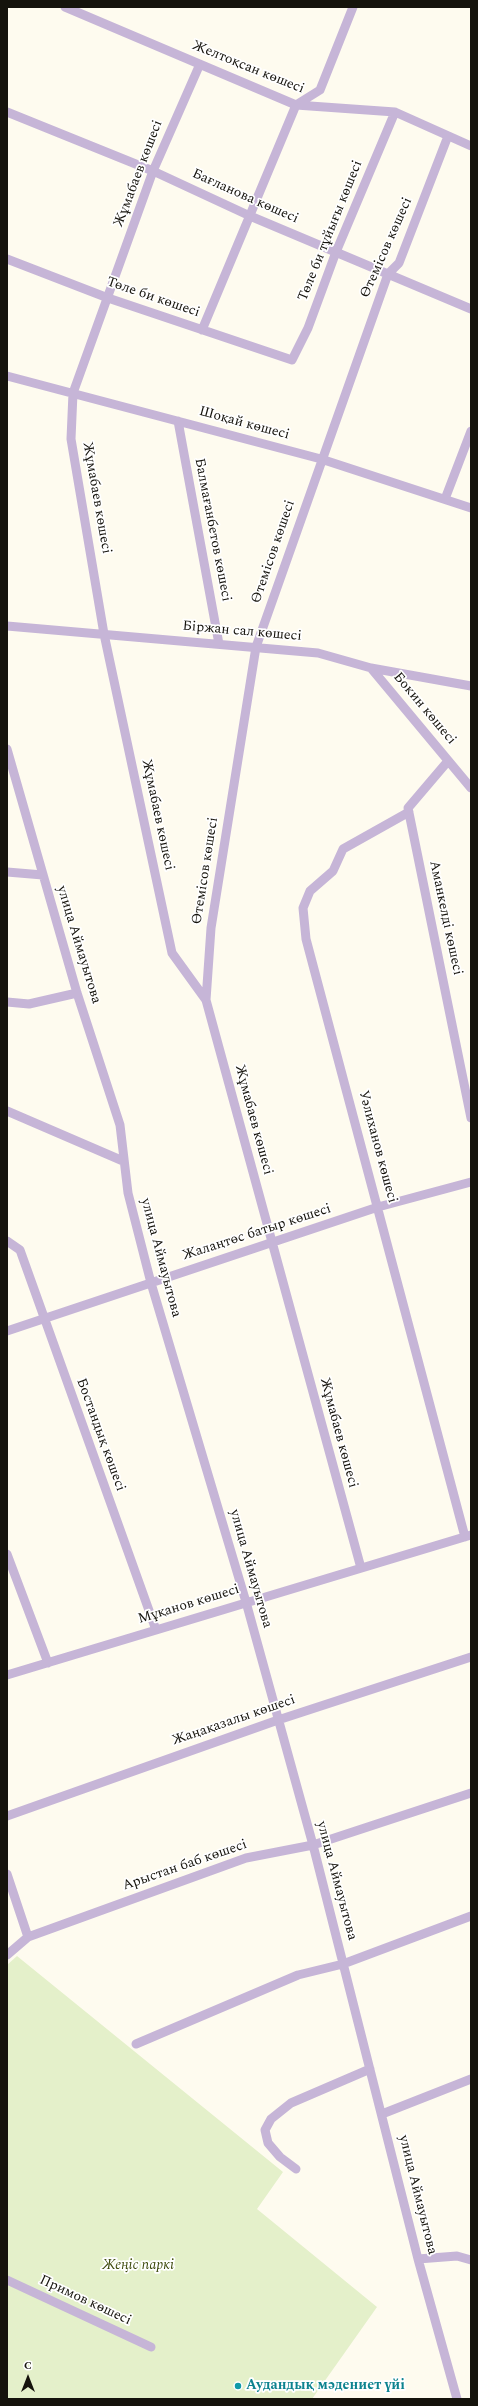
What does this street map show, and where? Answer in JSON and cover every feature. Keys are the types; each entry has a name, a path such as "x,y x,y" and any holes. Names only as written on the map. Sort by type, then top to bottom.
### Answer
{"street":[{"name":"Желтоқсан көшесі","path":"65,7 296,105 395,112 471,146"},
{"path":"202,330 296,105 320,90 353,7"},
{"name":"Жұмабаев көшесі","path":"200,64 153,171 73,393 71,439 104,634 172,953 206,1000 361,1568"},
{"name":"Бағланова көшесі","path":"7,112 153,171 250,216 471,309"},
{"name":"Төле би тұйығы көшесі","path":"292,360 308,328 336,252 395,112"},
{"name":"Өтемісов көшесі","path":"206,1000 211,928 256,647 321,459 388,274 398,263 448,136"},
{"name":"Төле би көшесі","path":"7,259 108,298 292,360"},
{"name":"Шоқай көшесі","path":"7,376 321,459 471,508"},
{"name":"Балмағанбетов көшесі","path":"178,421 219,644"},
{"path":"445,499 471,431"},
{"name":"Біржан сал көшесі","path":"7,626 318,652 371,668 471,686"},
{"name":"Бокин көшесі","path":"371,668 471,788"},
{"name":"улица Аймауытова","path":"7,750 77,993 120,1125 123,1161 128,1193 151,1283 246,1602 312,1845 418,2259 457,2399"},
{"path":"409,812 408,808 448,760"},
{"name":"Аманкелді көшесі","path":"409,812 471,1118"},
{"name":"Уәлиханов көшесі","path":"409,812 343,849 333,871 310,891 303,908 306,939 468,1536"},
{"path":"7,872 43,875"},
{"path":"7,1002 29,1004 77,993"},
{"path":"7,1111 123,1161"},
{"name":"Жалаңтөс батыр көшесі","path":"7,1331 378,1207 471,1182"},
{"name":"Бостандық көшесі","path":"7,1241 20,1250 43,1318 156,1630"},
{"name":"Мұқанов көшесі","path":"7,1675 468,1536"},
{"path":"7,1554 48,1663"},
{"name":"Жаңақазалы көшесі","path":"7,1816 278,1720 471,1657"},
{"name":"Арыстан баб көшесі","path":"7,1955 28,1937 246,1858 312,1845 471,1793"},
{"path":"7,1874 28,1937"},
{"path":"136,2044 298,1975 343,1964 471,1916"},
{"path":"296,2169 280,2157 268,2143 265,2130 271,2119 291,2103 370,2069"},
{"path":"382,2114 471,2079"},
{"path":"418,2259 457,2256 471,2260"},
{"name":"Примов көшесі","path":"7,2280 151,2347"}],"green space":[{"name":"Жеңіс паркі","path":"17,1956 283,2172 257,2209 377,2307 312,2399 7,2399 7,1965"}],"place":[{"name":"Аудандық мəдениет үйі","path":"238,2386"}]}
